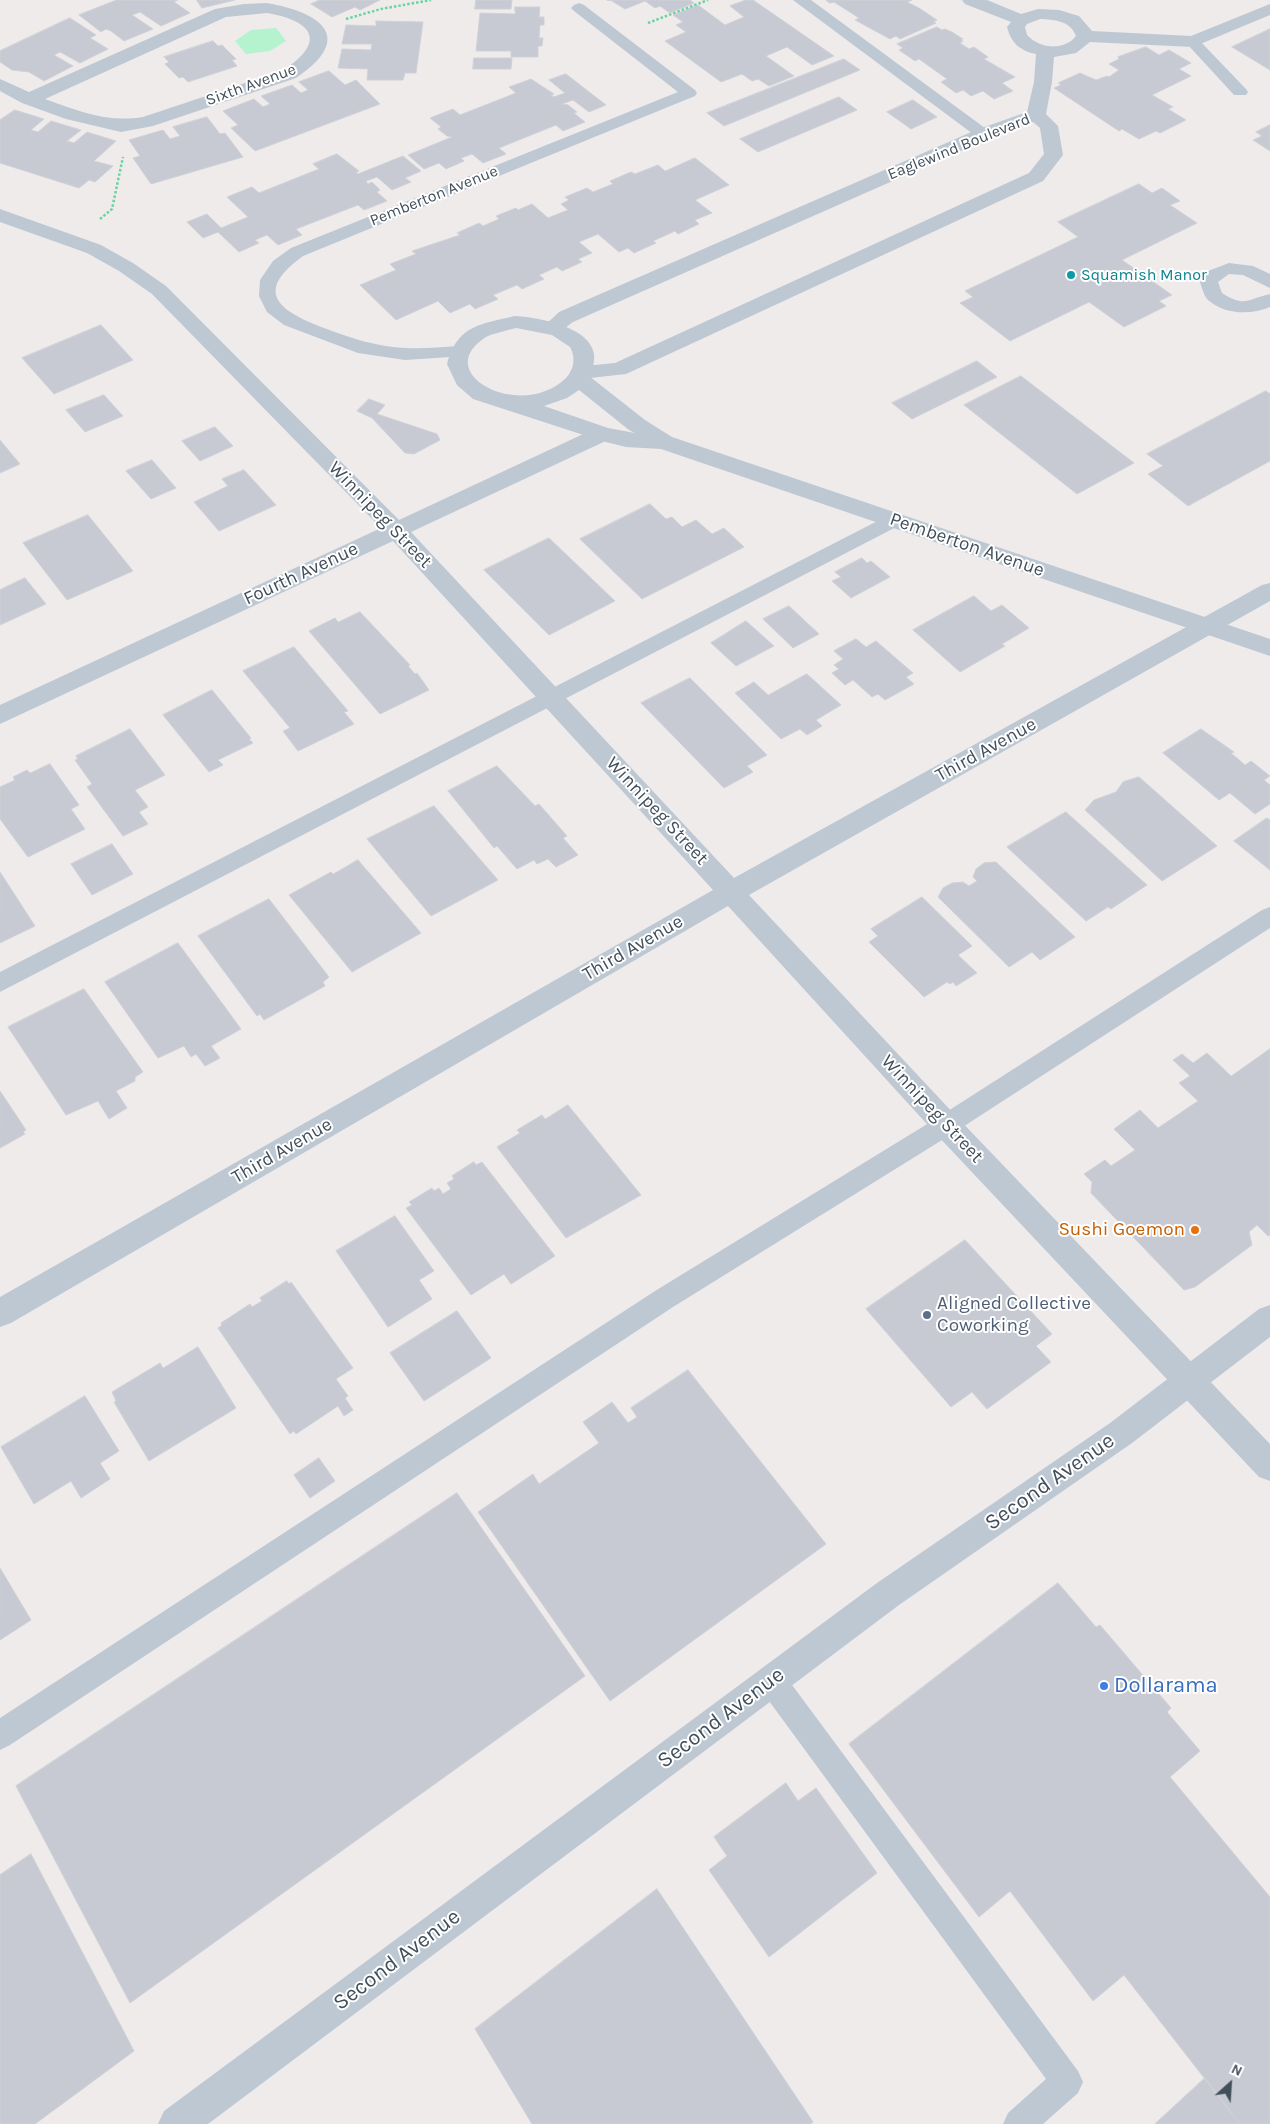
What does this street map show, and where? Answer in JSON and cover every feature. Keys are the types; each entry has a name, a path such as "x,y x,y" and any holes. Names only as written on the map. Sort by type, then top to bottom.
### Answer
{"street":[{"path":"971,0 1021,20"},
{"path":"29,99 204,21 240,8 266,8 285,11 300,16 312,23 314,28"},
{"path":"1085,36 1193,42 1270,9"},
{"path":"1038,14 1061,16 1079,24 1085,36 1082,43 1072,48 1060,51 1045,51 1022,42 1016,34 1016,27 1021,20 1038,14"},
{"name":"Sixth Avenue","path":"0,84 29,99 96,121 122,126 131,125 290,74 306,66 316,55 320,46 320,38 314,28"},
{"path":"1036,115 1043,82 1045,51"},
{"name":"Eaglewind Boulevard","path":"553,327 566,317 983,134 1036,115 1049,126 1054,155 1036,177 619,369 580,375"},
{"name":"Winnipeg Street","path":"0,215 75,242 126,267 158,290 395,529 946,1125 1270,1466"},
{"path":"535,323 553,327 569,335 579,346 584,359 580,375 568,389 553,397 534,402 514,403 496,401 480,395 467,386 459,375 457,363 460,352 468,340 480,332 497,325 535,323"},
{"name":"Pemberton Avenue","path":"580,375 637,425 664,442 1270,648"},
{"name":"Pemberton Avenue","path":"514,403 602,434 626,440 664,442"},
{"name":"Fourth Avenue","path":"0,715 602,434"},
{"name":"Third Avenue","path":"0,1312 732,892 1270,591"},
{"name":"Second Avenue","path":"177,2124 771,1680 888,1594 1121,1433 1270,1318"}],"lane":[{"path":"801,0 882,57 906,78 983,134"},
{"name":"Pemberton Avenue","path":"460,352 405,354 358,348 290,322 276,312 268,296 269,280 279,265 297,252 689,93 579,8"},
{"path":"1193,42 1240,92"},
{"path":"1268,304 1254,307 1232,306 1214,296 1209,282 1212,276 1218,272 1236,268 1256,272 1270,283"},
{"path":"0,983 893,520"},
{"path":"0,1735 664,1299 946,1125 1270,916"},
{"path":"771,1680 1067,2082 1019,2124"}],"path":[{"path":"314,28 381,9 431,0"},
{"path":"614,35 708,0"},
{"path":"75,242 112,209 131,125"}],"green space":[{"path":"276,28 286,41 270,51 246,54 235,41 251,30"}],"building":[{"path":"117,0 178,0 174,2 190,13 161,26 140,12 132,15 153,29 124,41 106,29 101,32 79,15"},
{"path":"197,0 235,0 202,8"},
{"path":"320,0 380,0 360,10 355,7 332,17 311,4"},
{"path":"476,0 512,0 511,9 475,9"},
{"path":"607,0 690,0 694,3 670,13 660,6 655,8 645,1 625,9"},
{"path":"746,0 753,0 834,56 812,65 787,47 766,56 794,76 769,86 758,79 752,81 742,74 721,82 665,41 686,32 676,25 683,22 673,15 698,5 725,25 744,17 730,6"},
{"path":"826,0 912,0 907,2 937,20 933,22 936,23 900,39 896,36 890,39 855,20 859,18 834,2 830,3"},
{"path":"515,7 540,7 539,17 544,17 544,25 540,25 539,38 543,38 542,46 538,46 538,57 511,57 511,51 476,51 480,13 515,14"},
{"path":"70,18 96,35 90,38 108,49 80,63 60,52 54,55 73,66 44,81 29,72 12,70 0,62 0,51"},
{"path":"376,21 423,22 416,73 405,73 403,80 367,80 368,69 338,68 342,49 371,50 372,44 342,44 346,25 376,26"},
{"path":"937,27 952,32 963,39 960,43 969,49 974,47 988,57 984,59 1015,77 1002,83 1013,91 994,99 983,91 971,96 963,90 956,93 941,82 947,79 919,59 915,61 899,50 903,48 897,44"},
{"path":"1270,29 1270,70 1232,47"},
{"path":"213,41 218,46 222,45 236,59 232,60 237,66 188,82 183,77 179,78 165,64 169,62 164,57"},
{"path":"1146,47 1159,55 1169,50 1191,63 1179,69 1191,76 1152,95 1173,107 1168,109 1186,120 1160,133 1156,131 1139,139 1122,129 1119,131 1054,88 1061,85 1058,83 1080,73 1096,80 1109,77 1119,70 1109,64 1119,59 1118,57"},
{"path":"474,58 512,58 511,69 473,69"},
{"path":"844,59 860,70 724,126 707,113"},
{"path":"329,71 345,85 356,80 380,104 255,151 231,128 238,125 223,111 254,99 263,107 270,104 261,96 292,85 301,93 308,90 299,82"},
{"path":"566,74 606,105 589,112 573,100 562,104 568,105 577,112 574,113 585,122 563,131 556,125 499,148 506,154 483,163 472,154 461,158 464,161 446,169 439,163 424,169 408,155 452,137 447,136 438,129 441,127 430,118 453,109 460,115 516,93 509,87 531,79 554,94 551,95 554,97 565,93 549,80"},
{"path":"839,97 857,110 758,152 740,139"},
{"path":"913,100 937,117 911,129 887,112"},
{"path":"15,110 44,119 31,130 38,132 51,121 81,130 67,141 74,143 87,132 116,141 94,161 113,166 95,182 89,180 79,188 0,163 0,120"},
{"path":"207,117 220,134 225,133 243,157 151,184 133,158 140,156 129,140 163,130 170,139 180,136 173,127"},
{"path":"1270,125 1270,151 1253,140 1262,136 1256,132"},
{"path":"337,154 359,171 356,172 358,174 403,156 421,171 405,178 411,182 392,190 377,177 366,181 368,184 372,182 380,190 377,192 387,201 364,210 358,205 296,229 302,235 278,245 267,235 255,240 259,243 239,252 218,232 203,238 187,222 207,214 221,228 248,217 227,197 252,187 259,193 319,169 313,164"},
{"path":"695,158 729,185 695,200 712,213 695,220 699,224 678,234 675,231 653,241 656,243 634,253 628,248 619,252 598,234 579,242 592,253 578,259 582,262 562,271 557,267 539,275 544,279 522,289 517,285 493,295 498,299 475,309 470,304 450,313 438,301 396,320 360,285 396,270 390,264 416,254 412,251 460,235 457,233 479,223 483,226 499,219 496,216 516,208 518,210 532,204 548,218 568,210 561,204 569,200 565,197 587,188 593,192 613,184 610,181 631,172 635,174 658,165 665,171"},
{"name":"Squamish Manor","path":"1139,184 1152,193 1162,188 1180,201 1170,205 1197,223 1122,260 1172,295 1159,301 1166,306 1124,327 1089,302 1010,341 960,303 973,297 965,291 1078,237 1058,222"},
{"path":"101,325 133,360 54,394 22,358"},
{"path":"977,361 997,377 912,419 892,403"},
{"path":"1021,376 1134,463 1077,494 964,405"},
{"path":"1266,391 1270,394 1270,461 1188,506 1148,474 1163,466 1147,454"},
{"path":"104,395 123,416 85,432 66,410"},
{"path":"369,399 385,405 377,414 437,434 440,440 414,454 405,453 372,418 357,411"},
{"path":"215,427 233,446 200,461 182,441"},
{"path":"0,440 20,464 0,473"},
{"path":"152,460 176,488 151,499 126,471"},
{"path":"244,470 276,505 219,531 194,502 228,486 222,479"},
{"path":"650,504 666,519 672,517 682,527 696,520 712,534 724,528 744,547 642,599 580,539"},
{"path":"88,515 133,571 67,600 23,543"},
{"path":"549,538 615,601 549,635 484,570"},
{"path":"862,558 867,563 871,561 890,577 851,598 832,581 841,577 835,572"},
{"path":"25,578 46,604 0,625 0,590"},
{"path":"974,596 991,611 1002,605 1029,628 1002,644 1005,646 960,672 913,630"},
{"path":"789,606 819,634 793,648 763,619"},
{"path":"360,612 410,665 408,666 415,674 417,673 429,690 380,714 309,631 335,618 338,622"},
{"path":"746,621 774,646 736,666 711,643"},
{"path":"856,639 866,647 876,641 913,673 906,677 914,684 885,700 878,694 872,697 853,680 845,685 832,673 839,669 834,665 843,659 834,651"},
{"path":"294,647 348,711 344,712 354,724 298,751 283,731 290,728 243,671"},
{"path":"807,674 841,705 816,720 822,726 807,735 800,729 781,739 735,693 754,682 768,695"},
{"path":"690,678 767,755 747,766 753,772 724,788 641,703"},
{"path":"212,690 253,743 218,760 223,765 209,772 163,715"},
{"path":"130,729 165,775 135,790 148,807 139,812 148,824 123,836 87,787 92,784 75,760 78,759 76,756"},
{"path":"1201,729 1234,752 1231,753 1245,765 1251,761 1270,776 1264,780 1270,785 1270,804 1255,814 1230,793 1219,800 1163,753"},
{"path":"50,764 79,805 71,809 85,829 28,857 0,819 0,787 15,780 13,777 27,770 30,773"},
{"path":"497,766 535,806 539,804 567,836 563,838 578,855 556,867 548,859 537,864 534,860 517,869 497,846 494,848 448,791"},
{"path":"1139,777 1217,846 1162,881 1085,810 1094,800 1116,792 1123,782"},
{"path":"434,806 498,880 431,916 367,839"},
{"path":"1066,812 1147,885 1111,909 1108,907 1086,921 1007,847"},
{"path":"1267,818 1270,820 1270,870 1234,841"},
{"path":"112,844 133,874 92,895 71,864"},
{"path":"358,860 421,933 352,972 289,895 331,872 333,874"},
{"path":"996,862 1075,937 1040,960 1032,952 1009,967 938,897 943,888 952,883 963,882 969,886 977,881 973,877 976,869 984,863"},
{"path":"0,872 35,926 0,943"},
{"path":"922,897 972,946 958,955 977,973 956,986 953,982 950,984 947,982 924,997 869,942 878,936 871,929"},
{"path":"269,899 329,977 323,982 325,986 264,1020 260,1014 257,1016 198,936"},
{"path":"178,943 241,1029 211,1046 220,1058 205,1066 196,1054 191,1057 184,1046 158,1058 105,982"},
{"path":"84,989 143,1072 135,1077 135,1081 116,1091 127,1108 109,1119 98,1101 66,1115 8,1027"},
{"path":"1270,1049 1270,1235 1268,1236 1257,1225 1249,1232 1252,1245 1195,1287 1184,1290 1091,1193 1092,1182 1084,1174 1105,1160 1111,1166 1135,1150 1114,1129 1140,1110 1158,1128 1198,1101 1179,1083 1190,1076 1173,1060 1182,1054 1193,1063 1207,1053 1231,1076"},
{"path":"0,1091 26,1130 23,1132 25,1134 0,1148"},
{"path":"568,1105 641,1195 566,1238 497,1147 520,1133 517,1130 542,1115 545,1119"},
{"path":"474,1162 476,1165 482,1162 555,1256 511,1284 504,1274 471,1295 406,1208 412,1205 409,1202 432,1188 434,1191 439,1188 443,1194 451,1189 447,1183 454,1179 452,1176"},
{"path":"395,1216 434,1271 419,1280 432,1299 388,1327 336,1251"},
{"path":"965,1240 1052,1334 1036,1346 1051,1362 987,1409 972,1392 951,1407 866,1309"},
{"path":"287,1281 289,1284 291,1282 353,1368 336,1379 348,1396 345,1398 353,1410 344,1416 338,1406 296,1434 294,1431 290,1434 218,1328 222,1325 221,1323 250,1304 252,1307 262,1301 260,1298"},
{"path":"457,1311 491,1358 424,1401 390,1353"},
{"path":"198,1347 236,1408 149,1461 114,1402 116,1401 112,1392 160,1363 163,1368"},
{"path":"688,1370 826,1544 610,1701 478,1512 533,1474 539,1484 599,1443 583,1422 612,1402 628,1423 637,1417 631,1408"},
{"path":"85,1396 119,1451 100,1463 110,1479 81,1498 71,1481 34,1504 1,1447"},
{"path":"319,1458 335,1481 310,1498 294,1475"},
{"path":"457,1493 585,1676 130,2003 16,1786"},
{"path":"0,1568 31,1620 0,1640"},
{"path":"1058,1583 1096,1627 1100,1625 1171,1708 1167,1712 1200,1751 1170,1777 1270,1897 1270,2124 1240,2124 1124,1975 1093,2001 1010,1891 979,1917 849,1744"},
{"path":"786,1783 798,1801 816,1788 877,1873 769,1957 709,1870 727,1856 714,1837"},
{"path":"31,1854 134,2051 35,2124 0,2124 0,1875"},
{"path":"657,1889 813,2122 810,2124 532,2124 475,2029"},
{"path":"1205,2078 1240,2124 1155,2124"}],"place":[{"name":"Squamish Manor","path":"1071,275"},
{"name":"Sushi Goemon","path":"1195,1230"},
{"name":"Aligned Collective Coworking","path":"927,1315"},
{"name":"Dollarama","path":"1104,1686"}]}
